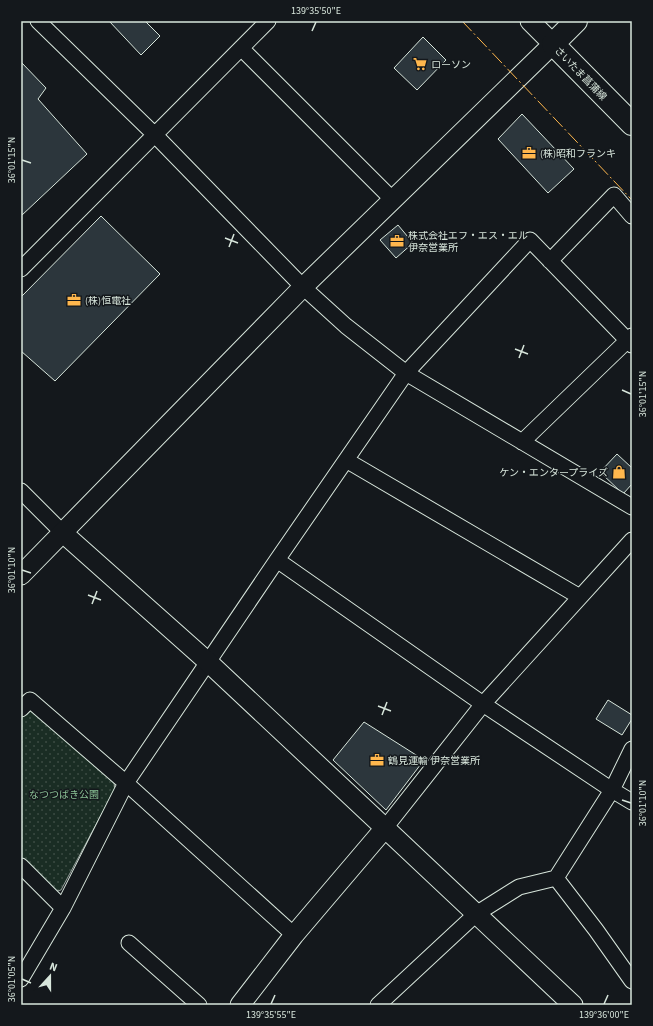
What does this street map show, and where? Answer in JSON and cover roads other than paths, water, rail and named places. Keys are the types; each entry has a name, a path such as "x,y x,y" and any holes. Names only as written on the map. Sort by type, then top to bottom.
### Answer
{"main road":[{"name":"さいたま菖蒲線","path":"576,21 553,44 632,124"}],"street":[{"path":"38,21 155,135 303,287 346,326 406,373 632,507"},
{"path":"21,269 268,21"},
{"path":"21,575 303,287 553,44 530,21"},
{"path":"241,48 393,200"},
{"path":"550,262 614,195 632,216"},
{"path":"21,979 63,908 126,783 277,560 406,373 530,240 550,262 630,341 522,442"},
{"path":"346,460 580,597"},
{"path":"21,491 63,533 208,662 573,1005"},
{"path":"240,1005 294,935 385,828 483,704 632,540"},
{"path":"277,560 483,704 632,802"},
{"path":"21,709 30,700 126,783 294,935"},
{"path":"381,1004 476,914 519,887 556,878 612,790 632,749"},
{"path":"21,866 63,908"},
{"path":"556,878 632,981"},
{"path":"129,943 199,1005"}],"place":[{"name":"ローソン","path":"420,64"},
{"name":"(株)昭和フランキ","path":"529,153"},
{"name":"株式会社エフ・エス・エル 伊奈営業所","path":"397,241"},
{"name":"(株)恒電社","path":"74,300"},
{"name":"ケン・エンタープライズ","path":"619,472"},
{"name":"鶴見運輸 伊奈営業所","path":"377,760"}],"park label":[{"name":"なつつばき公園","path":"64,794"}]}
